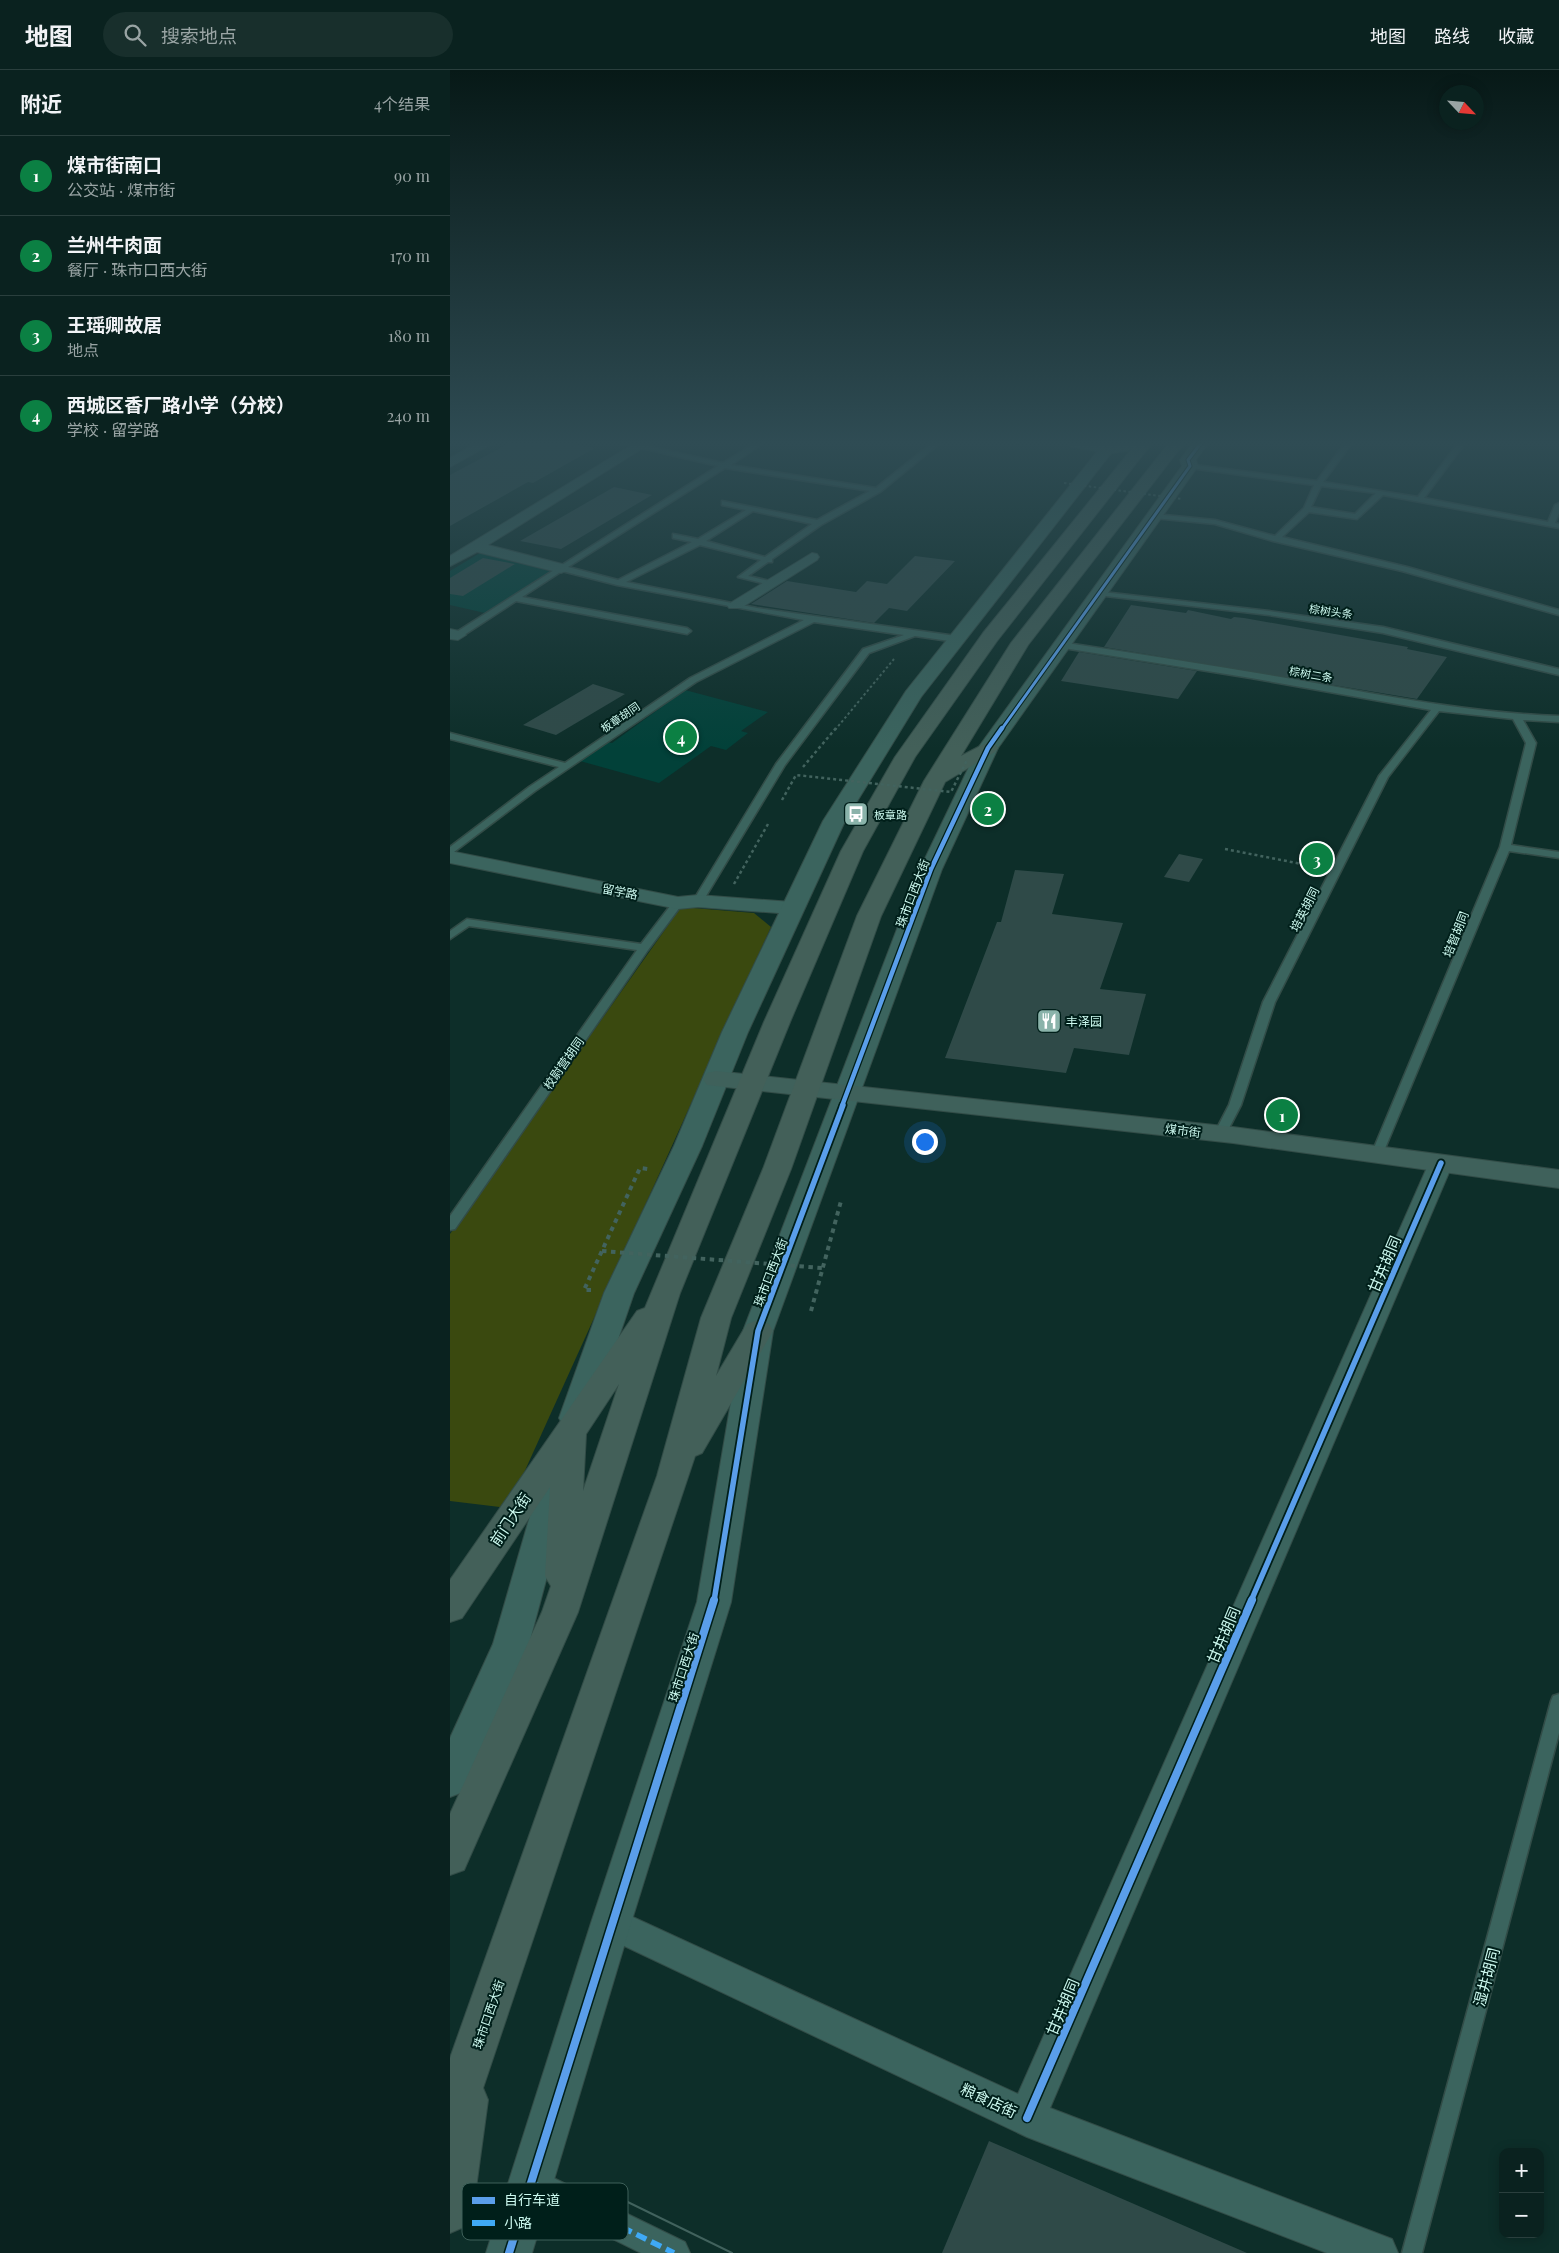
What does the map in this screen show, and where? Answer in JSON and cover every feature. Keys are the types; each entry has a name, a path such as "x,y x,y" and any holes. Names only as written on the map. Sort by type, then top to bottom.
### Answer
{"main road":[{"path":"450,1857 560,1612 665,1294 775,1029 852,851 905,757 1013,605 1062,545"},
{"name":"珠市口西大街","path":"471,2062 673,1476 716,1318 777,1169 869,916 935,781 1020,643 1106,545"},
{"path":"935,781 978,753"},
{"name":"煤市街","path":"716,1078 1220,1134 1559,1178"},
{"name":"前门大街","path":"450,1608 570,1430 665,1294"},
{"path":"673,1476 758,1331"},
{"path":"560,1612 570,1430"},
{"path":"450,2120 471,2062"},
{"path":"450,2210 471,2062"}],"street":[{"path":"450,1780 511,1644 570,1430 618,1293 688,1146 716,1078 792,908 834,820 913,695 1031,545"},
{"name":"珠市口西大街","path":"533,2183 611,1923 714,1602 758,1331 931,869 978,753 1133,545"},
{"path":"450,562 477,546 561,568"},
{"path":"735,605 767,583 812,557"},
{"name":"留学路","path":"450,857 688,902 724,902 792,908"},
{"name":"甘井胡同","path":"1027,2118 1441,1163"},
{"name":"粮食店街","path":"611,1923 1027,2118 1378,2253"},
{"path":"628,2230 674,2253"},
{"name":"珠市口西大街","path":"509,2253 513,2240"}],"lane":[{"path":"454,635 598,545"},
{"path":"617,583 693,545"},
{"path":"710,545 769,560"},
{"path":"767,583 742,578 789,545"},
{"path":"1301,545 1404,569 1559,613"},
{"path":"561,568 617,583 735,605 956,639"},
{"name":"棕树头条","path":"1097,593 1269,613 1383,630 1559,672"},
{"path":"515,598 688,631"},
{"name":"板章胡同","path":"450,852 567,766 693,680 815,618"},
{"name":"校尉营胡同","path":"450,1226 644,948 688,902 781,764 866,651 914,634"},
{"name":"棕树二条","path":"1060,645 1179,662 1437,708 1517,718 1559,719"},
{"name":"培英胡同","path":"1220,1134 1235,1105 1269,1002 1384,776 1437,708"},
{"name":"培智胡同","path":"1377,1155 1505,847 1531,743 1517,718"},
{"path":"450,736 567,766"},
{"path":"1505,847 1559,855"},
{"path":"450,936 467,922 644,948"},
{"name":"湿井胡同","path":"1412,2253 1559,1701"}],"path":[{"path":"777,808 796,775 914,634"},
{"path":"796,775 950,792 978,753"},
{"path":"724,902 772,817"},
{"path":"1225,848 1337,870"},
{"path":"584,1290 640,1168 653,1169"},
{"path":"811,1311 841,1201"},
{"path":"602,1251 822,1268"}],"shaded area":[{"path":"480,553 554,569 485,613 450,605 450,571"},
{"path":"685,690 768,712 741,731 748,733 726,750 711,746 659,783 580,761 607,742 612,743"}],"green space":[{"path":"681,907 754,913 771,927 508,1508 450,1501 450,1234"}],"building":[{"path":"540,545 568,545 561,549"},
{"path":"915,556 955,561 907,611 889,608 874,623 751,604 787,581 856,592 867,581 887,584"},
{"path":"483,558 515,564 463,596 450,594 450,578"},
{"path":"1131,605 1186,613 1188,610 1231,619 1234,617 1244,618 1408,647 1407,649 1447,657 1417,699 1104,647"},
{"path":"1079,652 1197,671 1178,699 1061,681"},
{"path":"593,684 625,694 556,735 523,725"},
{"path":"1179,854 1203,859 1189,882 1164,877"},
{"name":"丰泽园","path":"1015,870 1064,874 1052,914 1123,923 1100,989 1146,994 1129,1055 1074,1048 1066,1073 945,1058 997,922 1001,922"},
{"path":"989,2141 1247,2253 942,2253"}],"tram line":[{"path":"628,2202 732,2253"}],"marked path":[{"path":"628,2230 674,2253"}],"cycle path":[{"path":"531,2183 611,1923 714,1602 758,1331 931,869 988,748 1132,545"},
{"path":"1027,2118 1441,1163"},
{"path":"509,2253 513,2240"}],"place":[{"name":"西城区香厂路小学（分校）","path":"681,737"},
{"name":"兰州牛肉面","path":"988,809"},
{"name":"板章路","path":"856,814"},
{"name":"王瑶卿故居","path":"1317,859"},
{"name":"丰泽园","path":"1049,1021"},
{"name":"煤市街南口","path":"1282,1115"}]}
